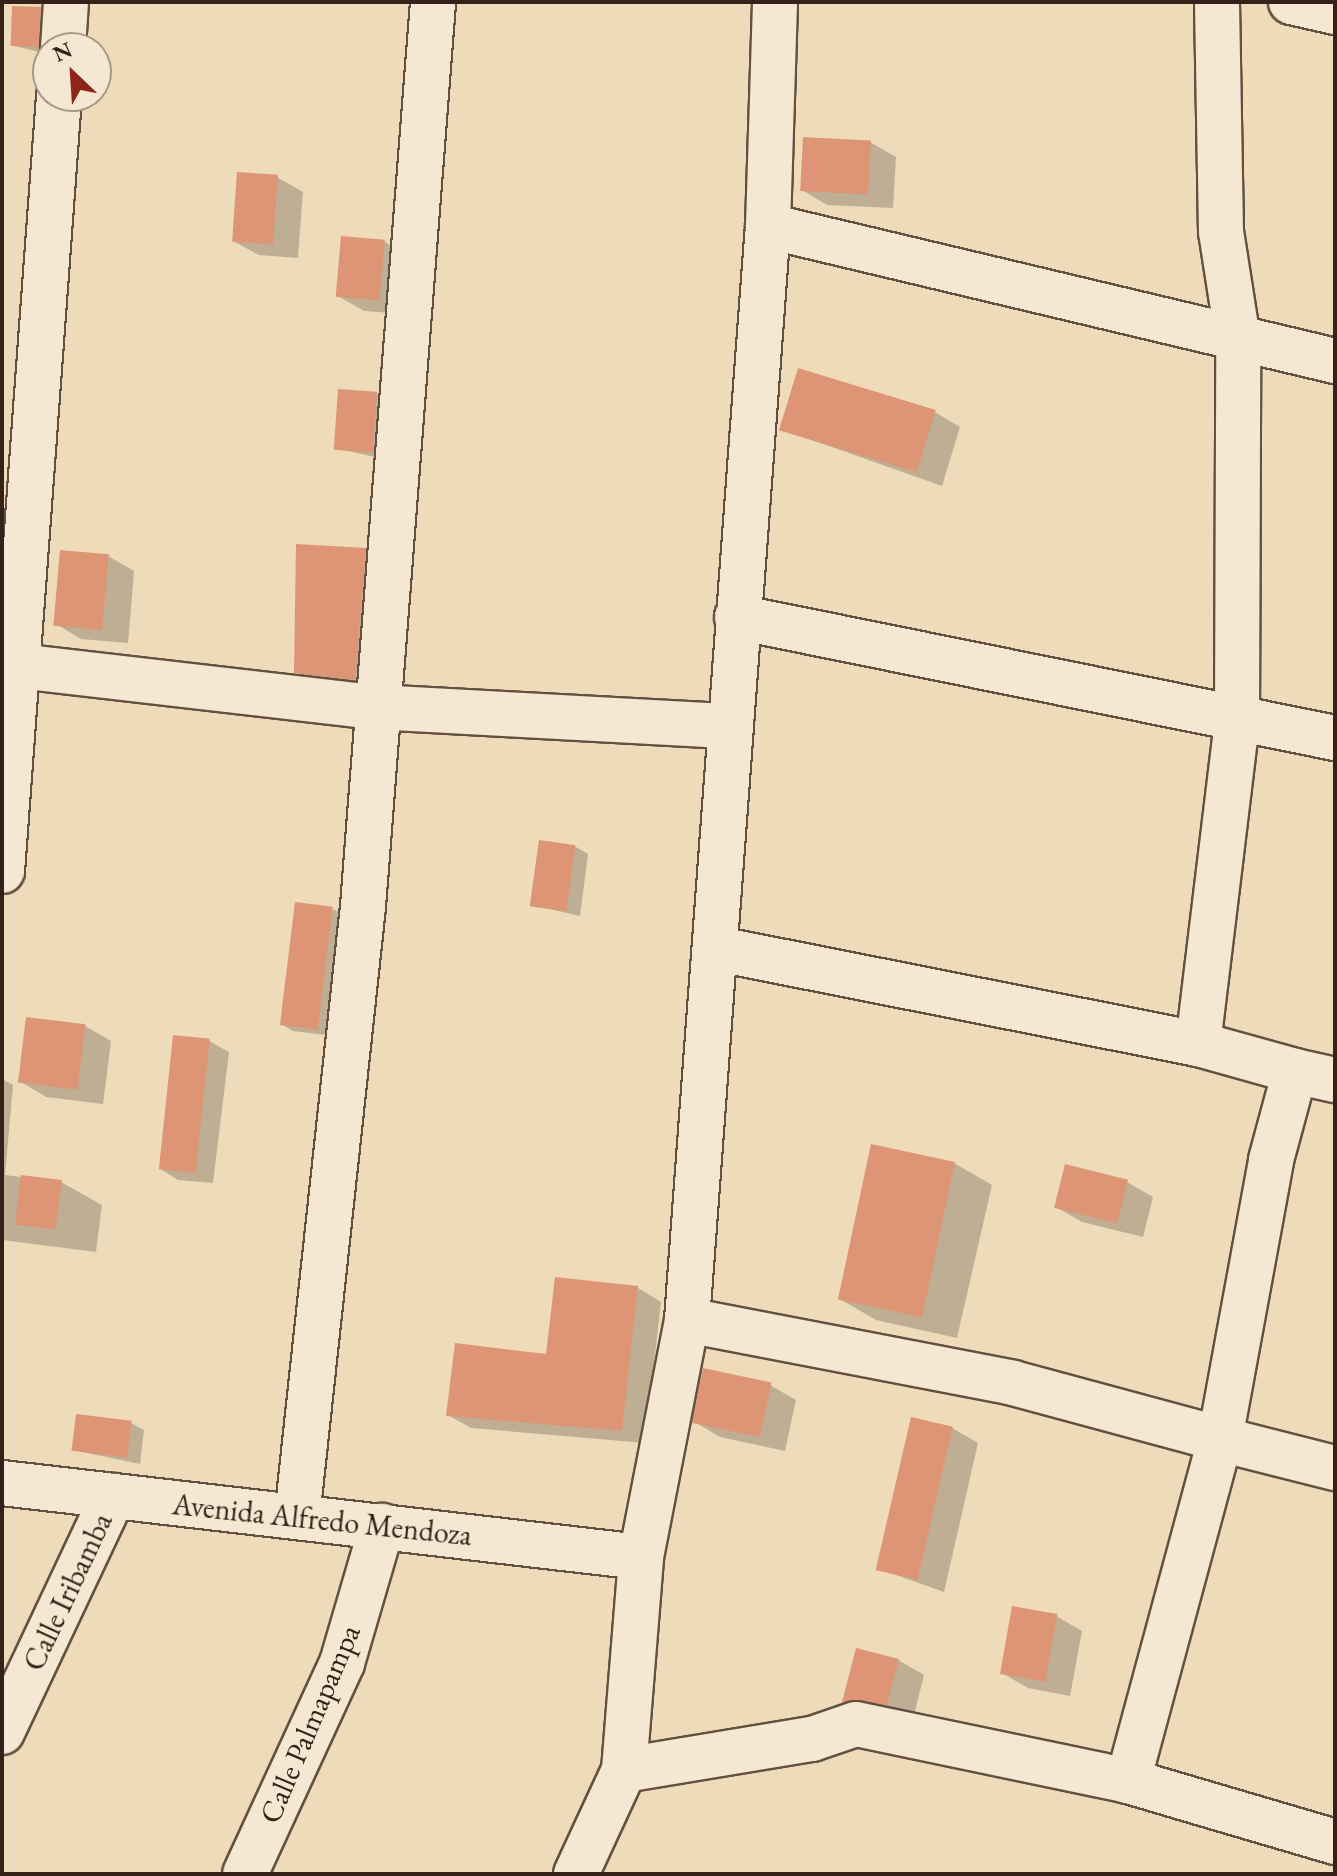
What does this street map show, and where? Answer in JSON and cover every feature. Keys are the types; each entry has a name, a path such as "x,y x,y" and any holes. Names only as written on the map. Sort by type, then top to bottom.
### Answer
{"street":[{"path":"64,32 66,2"},
{"path":"297,1517 363,906 374,707 433,2"},
{"path":"576,1874 624,1770 641,1557 687,1320 717,949 726,726 768,226 775,2"},
{"path":"1198,1044 1237,720 1238,340 1221,232 1212,38 1217,2"},
{"path":"1291,2 1335,12"},
{"path":"2,871 10,664 58,112"},
{"path":"768,226 1335,361"},
{"path":"737,617 1335,738"},
{"path":"10,664 374,707 726,726"},
{"path":"717,949 1198,1044 1315,1076 1271,1160 1220,1439 1128,1781"},
{"path":"687,1320 1013,1383 1335,1468"},
{"name":"Avenida Alfredo Mendoza","path":"2,1483 641,1557"},
{"name":"Calle Iribamba","path":"2,1732 113,1496"},
{"name":"Calle Palmapampa","path":"245,1874 342,1663 382,1526"},
{"path":"624,1770 812,1739 856,1724 1128,1781 1335,1842"}],"building":[{"path":"12,6 41,7 40,32 32,32 32,47 11,46"},
{"path":"803,137 871,141 868,194 800,191"},
{"path":"237,172 278,175 273,245 232,242"},
{"path":"341,236 385,240 380,301 336,297"},
{"path":"798,368 936,410 917,472 779,430"},
{"path":"338,389 377,392 373,453 334,450"},
{"path":"296,544 366,548 355,680 294,673"},
{"path":"60,550 109,554 102,630 53,626"},
{"path":"539,840 576,845 566,911 530,906"},
{"path":"295,902 333,907 318,1030 280,1025"},
{"path":"26,1017 86,1024 78,1090 18,1083"},
{"path":"173,1035 210,1039 196,1173 159,1169"},
{"path":"871,1144 955,1162 922,1317 838,1300"},
{"path":"1065,1164 1128,1180 1117,1223 1054,1208"},
{"path":"21,1175 62,1180 56,1230 15,1225"},
{"path":"555,1277 638,1286 622,1431 446,1416 455,1343 546,1354"},
{"path":"703,1368 771,1383 760,1437 691,1423"},
{"path":"76,1414 132,1421 127,1458 71,1451"},
{"path":"911,1417 953,1427 918,1580 876,1570"},
{"path":"1012,1606 1057,1614 1045,1682 1000,1674"},
{"path":"856,1648 899,1659 887,1705 842,1702"}]}
